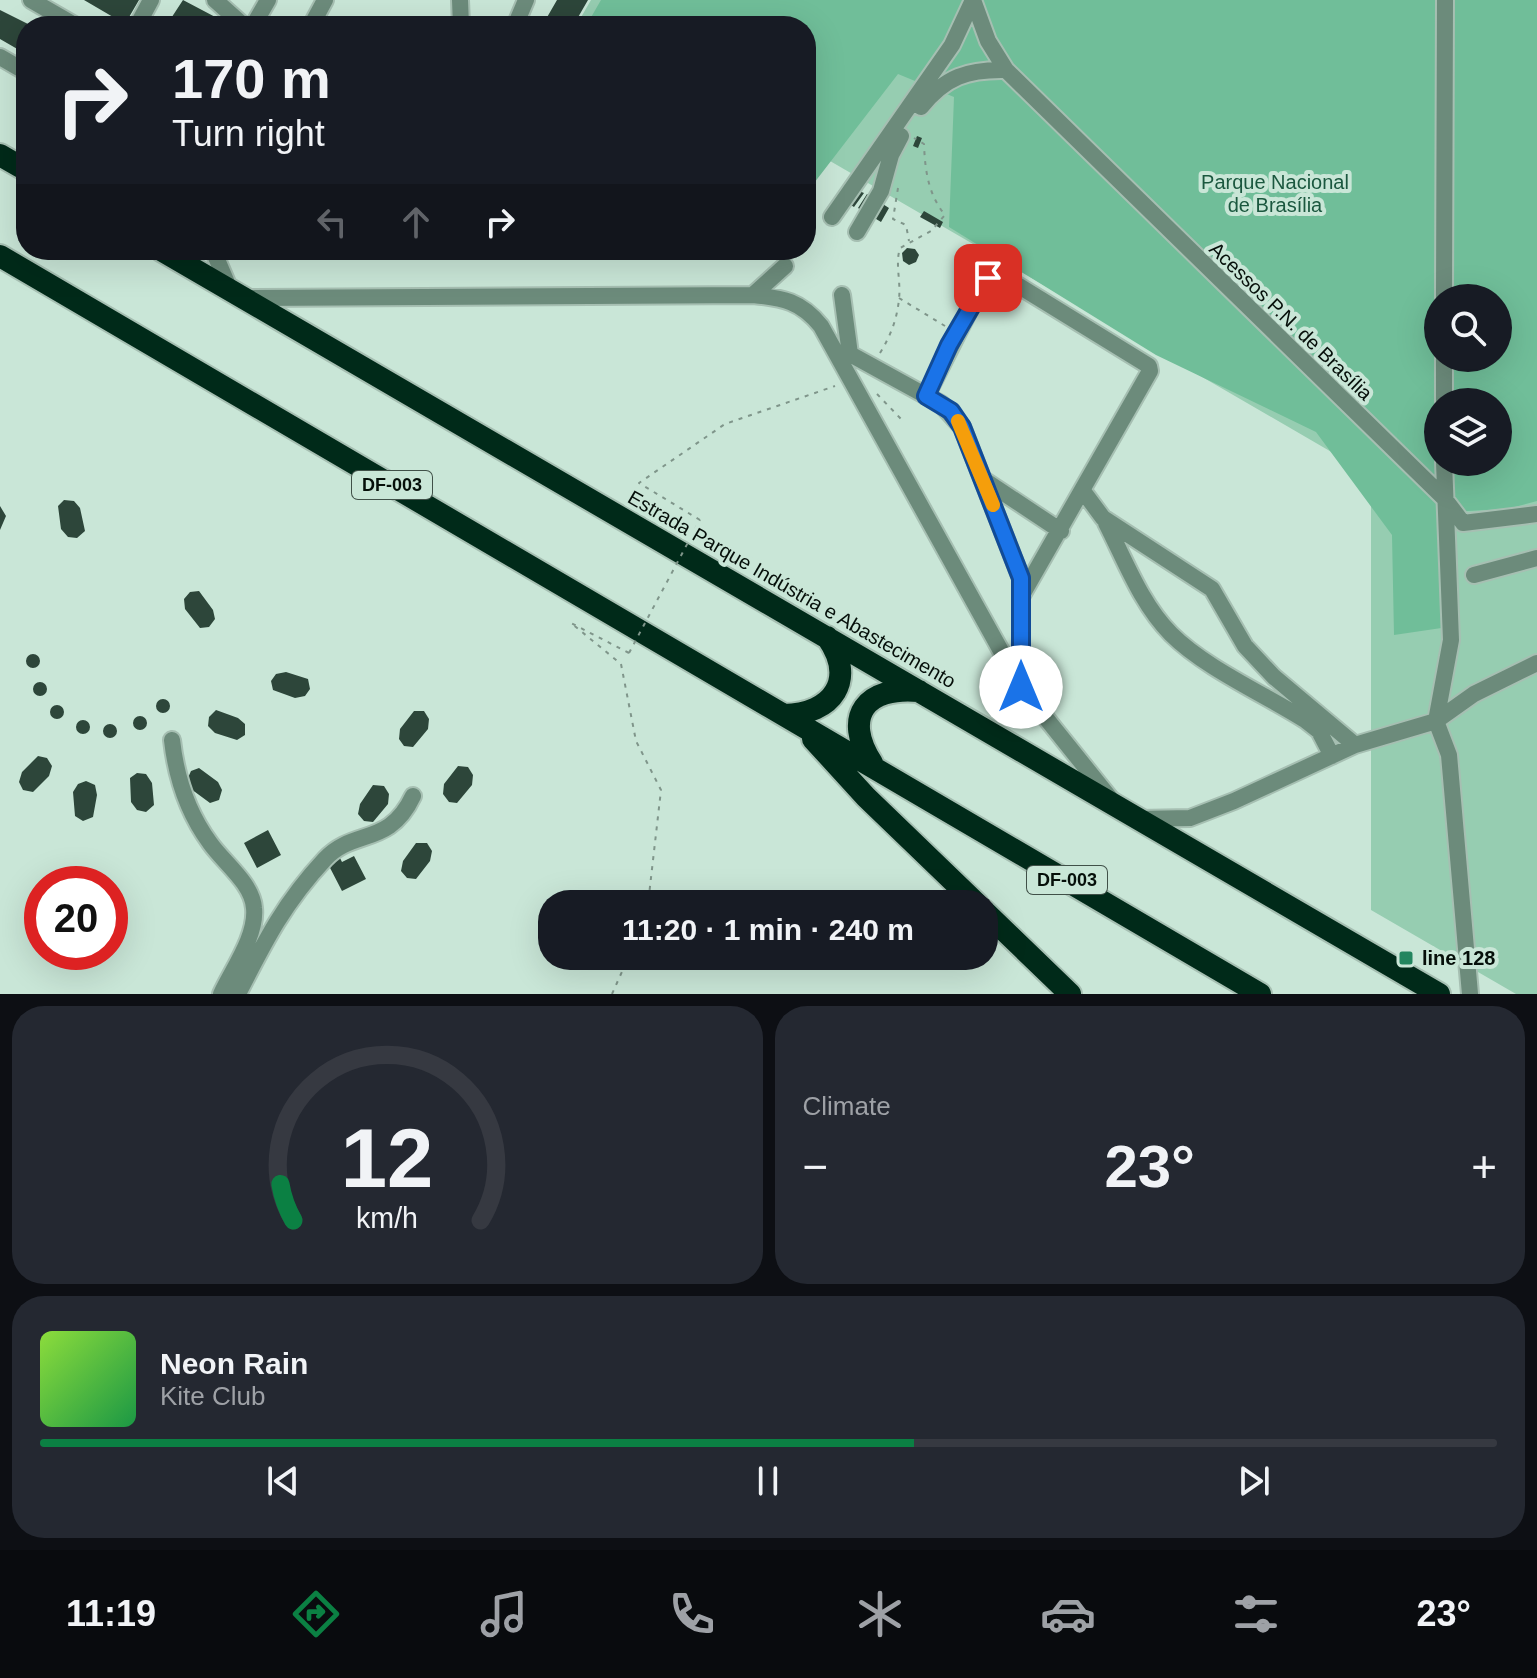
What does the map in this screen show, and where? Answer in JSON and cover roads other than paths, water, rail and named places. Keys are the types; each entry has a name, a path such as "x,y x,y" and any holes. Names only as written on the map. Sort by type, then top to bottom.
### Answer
{"highway":[{"name":"DF-003","path":"0,256 874,765 1260,994"},
{"name":"Estrada Parque Indústria e Abastecimento","path":"178,260 1439,994"},
{"path":"827,637 839,659 841,675 836,691 827,703 813,712 791,719 962,890"},
{"path":"874,765 859,743 858,725 864,707 877,694 894,688 920,691"},
{"path":"998,925 1070,994"}],"street":[{"path":"31,0 59,16"},
{"path":"215,0 233,16"},
{"path":"832,217 952,45 973,0"},
{"name":"Acessos P.N. de Brasília","path":"973,0 988,41 1006,70 1444,498 1463,523 1481,524 1537,514"},
{"path":"1444,284 1445,0"},
{"path":"857,232 881,191 891,155 904,130 924,103 954,75 986,69 1006,70"},
{"path":"219,260 238,294 753,295 788,298 800,304 827,337 1021,687 1119,808"},
{"path":"753,295 785,266"},
{"path":"926,396 956,332 988,278 1006,278 1149,366 1061,531 1022,595"},
{"path":"842,295 850,354 951,411 984,480 1021,578 1021,687"},
{"path":"827,337 846,336"},
{"path":"1444,476 1451,640 1436,721 1449,755 1470,994"},
{"path":"984,480 1061,531"},
{"path":"1083,491 1103,518 1142,595 1171,634 1204,659 1305,720 1319,731 1332,756"},
{"path":"1103,518 1212,589 1245,646 1274,677 1355,745"},
{"path":"1474,575 1537,558"},
{"path":"1139,819 1190,818 1355,745 1436,721 1474,694 1537,663"},
{"path":"1445,685 1457,695 1474,694"},
{"path":"172,740 174,761 195,819 251,894 254,909 253,926 221,994"},
{"path":"238,994 276,917 327,856 392,827 404,815 413,796"}],"place":[{"name":"line 128","path":"1406,958"}],"park label":[{"name":"Parque Nacional de Brasília","path":"1275,194"}]}
